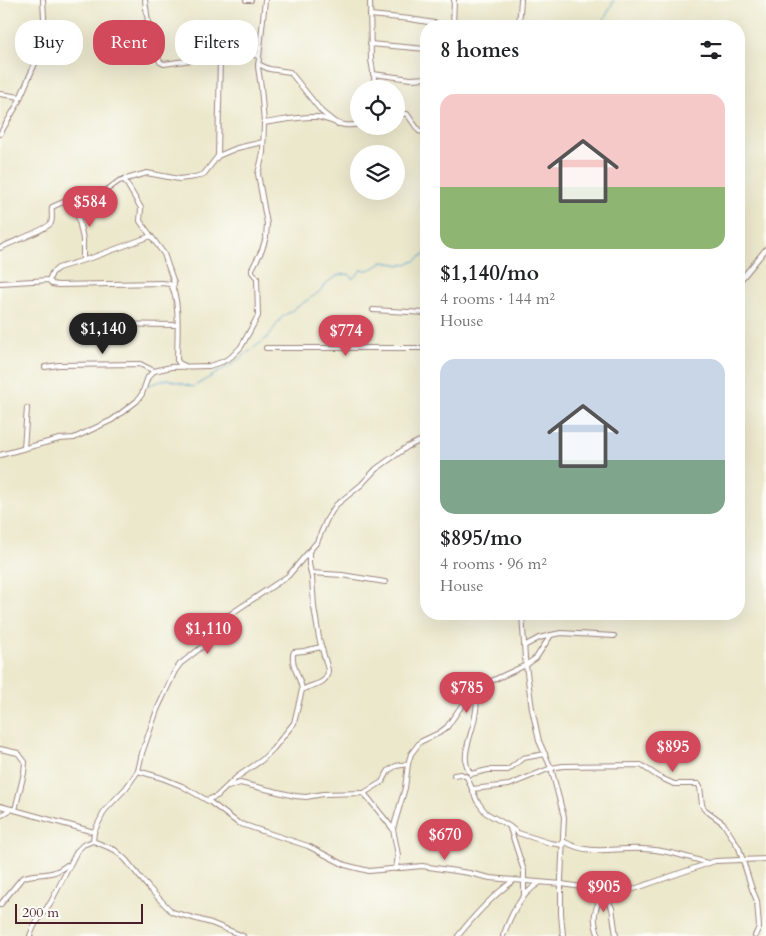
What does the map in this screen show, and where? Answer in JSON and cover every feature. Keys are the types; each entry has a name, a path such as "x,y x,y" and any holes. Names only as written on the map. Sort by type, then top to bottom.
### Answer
{"street":[{"path":"0,134 20,97 27,79 35,67 45,35 43,0"},
{"path":"145,0 149,29 160,62 164,64 175,62"},
{"path":"246,0 251,0"},
{"path":"0,455 74,438 112,420 137,401 142,394 148,377 154,371 172,367 209,366 231,357 241,347 258,316 257,278 252,272 266,237 267,224 258,174 264,142 258,64 265,0"},
{"path":"370,0 370,44 374,80"},
{"path":"454,0 454,20"},
{"path":"519,20 521,0"},
{"path":"370,16 420,21"},
{"path":"370,44 420,48"},
{"path":"258,64 270,70 290,72 322,112 337,124"},
{"path":"218,156 220,65"},
{"path":"373,74 420,78"},
{"path":"0,94 20,97"},
{"path":"405,114 407,114 420,131"},
{"path":"264,123 311,117 350,126"},
{"path":"0,248 45,229 52,221 52,207 74,197 104,192 124,179 147,173 188,179 204,174 218,156 237,148 264,142"},
{"path":"124,179 140,206 140,221 164,254 174,283 178,360 179,363 187,367"},
{"path":"74,197 83,239 83,260"},
{"path":"49,280 52,273 58,268 151,236"},
{"path":"745,275 766,249"},
{"path":"0,283 49,280 52,284 58,285 162,283 170,284 173,288"},
{"path":"373,310 420,312"},
{"path":"94,324 177,325"},
{"path":"266,348 420,348"},
{"path":"45,367 60,365 140,364 154,371"},
{"path":"24,448 28,408"},
{"path":"93,841 94,832 104,810 126,788 138,771 142,753 159,704 170,678 180,664 207,643 229,615 288,576 317,542 336,505 361,485 376,469 407,447 420,441"},
{"path":"302,690 324,681 328,670 321,647 314,607 309,552"},
{"path":"311,573 342,575 385,582"},
{"path":"522,620 532,709 564,817 561,914 564,936"},
{"path":"524,646 534,640 561,632 614,636"},
{"path":"396,869 398,855 393,829 405,788 411,754 420,742 447,727 460,708 485,684 526,665 536,658 552,635"},
{"path":"206,800 217,796 237,777 262,760 291,727 302,690 302,682 294,668 293,654 294,652 321,647"},
{"path":"478,692 475,717 466,753 466,764 472,790 486,813 509,826 518,834 550,843 563,843 583,850 597,851 655,850 708,863"},
{"path":"0,749 18,754 24,762 13,810"},
{"path":"454,775 469,775 488,770 508,770 523,758 545,754"},
{"path":"225,788 240,783 306,797 323,794 364,793 382,782 388,770 396,766 408,764"},
{"path":"472,790 509,785 551,768 641,765 674,784 698,784 704,809 722,823 739,848 757,901 759,927 754,936"},
{"path":"138,771 180,785 206,800 238,823 308,846 345,865 368,871 422,866 490,878 562,884 614,892 631,890 721,860 766,859"},
{"path":"364,793 393,829"},
{"path":"0,806 94,832"},
{"path":"0,816 13,810"},
{"path":"509,826 524,871 524,896"},
{"path":"0,905 22,878 52,873 67,866 83,845 93,841 115,850 172,912 211,923 244,936"},
{"path":"30,936 34,926 51,902 72,859"},
{"path":"458,936 497,894 514,880"},
{"path":"503,936 512,913 524,896 539,883"},
{"path":"599,936 594,918 603,891"},
{"path":"603,891 612,908 616,936"},
{"path":"759,927 766,926"}],"waterway":[{"path":"604,20 614,0"},
{"path":"146,386 167,379 193,387 234,363 267,338 282,317 318,293 329,281 339,275 349,274 353,279 361,270 370,269 383,262 402,265 420,257"}]}
